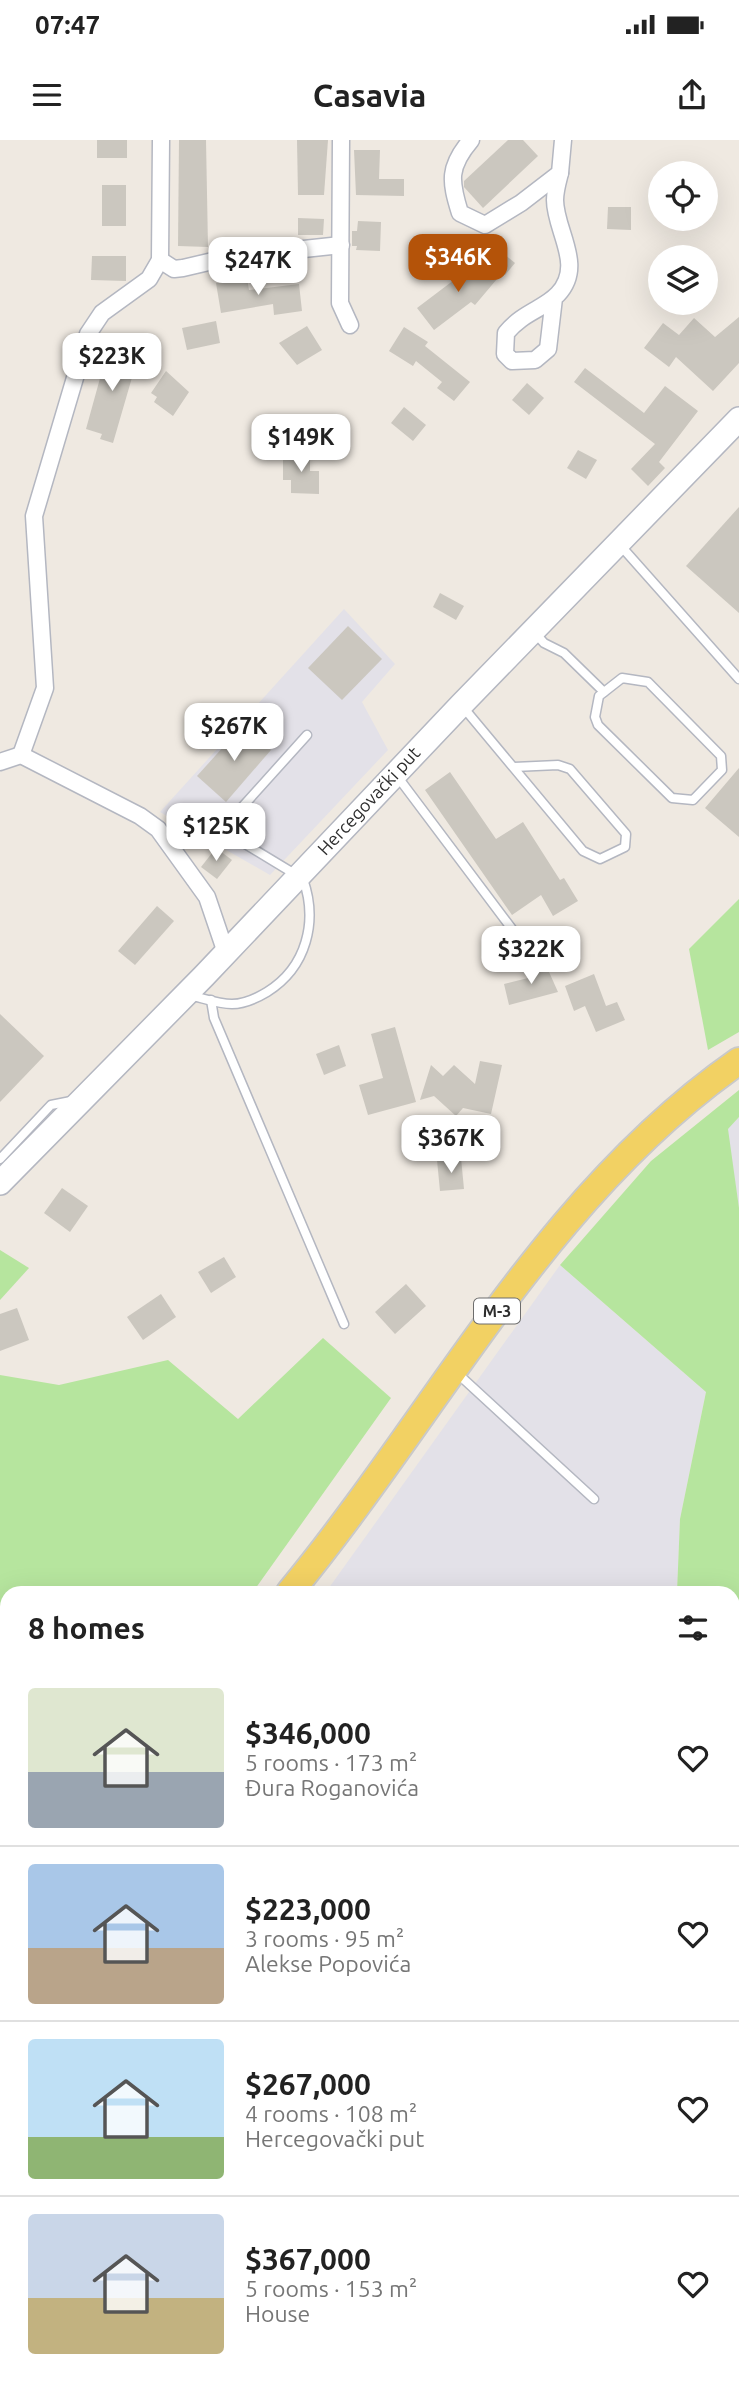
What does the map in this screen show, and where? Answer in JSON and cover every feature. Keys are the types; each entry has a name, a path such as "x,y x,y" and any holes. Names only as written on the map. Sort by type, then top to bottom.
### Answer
{"main road":[{"name":"Hercegovački put","path":"0,1183 79,1099 187,994 533,630 739,419"},
{"name":"M-3","path":"294,1586 453,1369 560,1230 607,1176 670,1115 739,1061"}],"street":[{"path":"21,755 45,688 34,516 88,334 102,313 149,279 160,260 160,140"},
{"path":"341,140 340,303 350,325"},
{"path":"471,140 458,155 450,183 460,213 485,225 521,203 559,173"},
{"path":"554,298 561,291 568,275 570,261 555,201 563,140"},
{"path":"160,260 174,269 230,257 341,245"},
{"path":"1,761 21,755 140,816 158,829 207,897 226,953"}],"lane":[{"path":"618,543 739,679"},
{"path":"533,630 544,643 564,653 604,692"},
{"path":"622,678 648,682 721,756 722,769 693,800 672,798 598,725 596,706 604,692 622,678"},
{"path":"461,705 583,851 600,859 625,847 626,834 570,769 558,765 514,767"},
{"path":"187,994 232,1004 253,999 276,985 291,971 303,949 310,921 309,897 300,874 237,839 231,828 235,815 307,735"},
{"path":"395,774 530,953"},
{"path":"211,999 214,1018 344,1324"},
{"path":"0,1159 51,1105 79,1099"},
{"path":"453,1369 594,1499"}],"shaded area":[{"path":"344,609 395,664 362,702 388,750 270,875 160,812"},
{"path":"739,1117 739,1208 727,1129"},
{"path":"560,1265 706,1392 680,1519 677,1586 330,1586"}],"green space":[{"path":"739,899 739,1032 708,1050 689,949"},
{"path":"739,1090 739,1117 728,1129 739,1208 739,1586 677,1586 680,1519 706,1392 560,1265 651,1161"},
{"path":"0,1250 29,1268 0,1300"},
{"path":"323,1338 391,1398 257,1586 0,1586 0,1375 59,1385 168,1360 238,1419"}],"building":[{"path":"97,140 127,140 127,158 97,158"},
{"path":"179,140 206,140 208,247 178,246"},
{"path":"297,140 328,140 324,195 298,195"},
{"path":"508,140 523,140 538,156 483,208 464,187 464,181"},
{"path":"354,150 380,150 379,179 404,179 404,196 356,195"},
{"path":"102,185 126,185 126,226 102,226"},
{"path":"608,207 631,207 631,230 607,229"},
{"path":"298,218 324,219 323,235 298,235"},
{"path":"358,221 381,222 380,251 356,250 357,246 352,246 352,231 357,231"},
{"path":"504,254 515,263 505,275 494,266"},
{"path":"92,256 126,256 126,281 91,280"},
{"path":"472,258 497,279 475,305 471,302 434,330 417,308 454,280"},
{"path":"247,278 249,290 299,284 302,311 274,315 273,304 221,313 216,283"},
{"path":"739,317 739,363 713,391 676,357 669,367 644,348 663,323 679,335 694,318 715,337"},
{"path":"216,321 220,343 187,350 182,328"},
{"path":"307,326 322,350 297,365 279,343"},
{"path":"404,327 428,342 425,346 470,382 454,401 437,388 442,382 416,361 413,366 389,351"},
{"path":"126,346 140,350 113,443 100,439 102,434 86,429 107,353 115,355 116,350 124,352"},
{"path":"585,368 644,413 665,386 698,411 659,462 665,468 648,486 631,469 655,444 574,382"},
{"path":"166,371 189,392 173,416 154,402 157,397 151,393"},
{"path":"527,383 544,398 529,415 512,400"},
{"path":"404,407 426,425 413,441 391,423"},
{"path":"578,450 597,460 586,479 567,468"},
{"path":"283,455 310,455 310,471 319,471 319,494 291,493 291,480 283,480"},
{"path":"739,507 739,613 686,566"},
{"path":"440,593 464,606 456,620 433,607"},
{"path":"348,626 382,659 342,700 308,668"},
{"path":"243,725 271,750 226,802 197,776"},
{"path":"739,768 739,837 705,808"},
{"path":"450,772 496,839 523,822 560,880 564,878 578,901 553,916 541,895 512,915 425,790"},
{"path":"216,848 232,860 217,879 201,867"},
{"path":"157,906 174,921 135,965 118,951"},
{"path":"545,963 558,992 509,1005 504,984 532,977 529,970"},
{"path":"594,974 606,1006 617,1002 625,1020 596,1032 585,1006 574,1011 565,986"},
{"path":"0,1014 44,1056 0,1102"},
{"path":"395,1027 416,1102 368,1115 359,1085 383,1078 371,1034"},
{"path":"339,1045 346,1066 324,1075 316,1054"},
{"path":"480,1061 502,1065 491,1114 463,1108 456,1116 434,1096 420,1100 431,1065 443,1076 454,1065 475,1084"},
{"path":"461,1158 464,1189 440,1191 437,1160"},
{"path":"62,1188 88,1206 70,1232 44,1213"},
{"path":"224,1257 236,1277 211,1293 198,1272"},
{"path":"406,1284 426,1306 395,1334 375,1312"},
{"path":"161,1294 176,1317 143,1340 127,1317"},
{"path":"17,1308 29,1340 0,1351 0,1314"}]}
